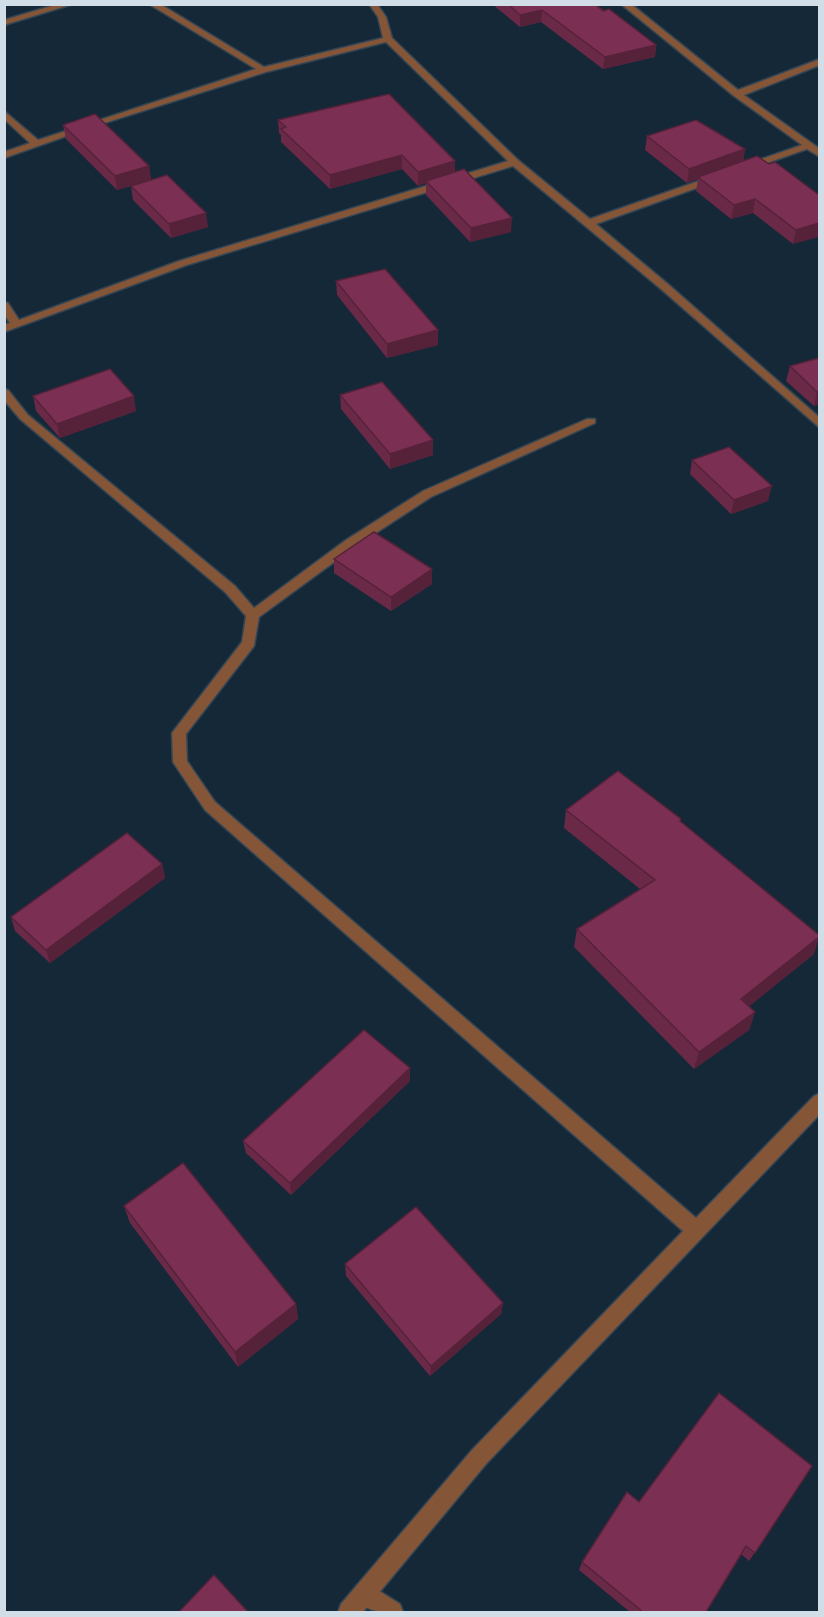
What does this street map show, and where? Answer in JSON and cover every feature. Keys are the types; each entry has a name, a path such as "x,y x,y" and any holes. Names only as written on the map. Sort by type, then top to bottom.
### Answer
{"street":[{"path":"4,23 69,4"},
{"path":"153,4 263,70"},
{"path":"373,4 382,17 388,39 515,162 665,287 819,425"},
{"path":"625,4 737,94 819,154"},
{"path":"4,155 263,70 388,39"},
{"path":"737,94 819,62"},
{"path":"4,114 37,144"},
{"path":"742,169 808,146"},
{"path":"4,329 183,263 515,162"},
{"path":"589,223 731,173"},
{"path":"4,305 17,325"},
{"path":"4,392 24,417 230,589 254,615"},
{"path":"591,421 427,494 351,543 254,615 249,643 179,733 180,762 210,806 696,1230"},
{"path":"349,1612 479,1457 819,1101"},
{"path":"365,1593 392,1612"}],"building":[{"path":"508,4 595,4 603,11 609,9 656,45 605,57 542,10 520,15"},
{"path":"389,94 455,161 418,172 402,155 330,175 281,129 286,127 278,120"},
{"path":"95,114 149,166 115,176 63,125"},
{"path":"696,120 745,149 689,169 647,136"},
{"path":"757,156 769,164 775,162 819,195 819,223 796,230 755,199 734,205 698,177"},
{"path":"464,169 512,218 471,228 426,181"},
{"path":"167,175 206,213 169,224 131,186"},
{"path":"385,269 438,330 387,344 336,281"},
{"path":"819,358 819,391 817,392 790,366"},
{"path":"110,369 134,396 57,424 33,396"},
{"path":"382,382 433,440 390,454 340,395"},
{"path":"729,447 772,486 734,500 692,460"},
{"path":"374,532 432,569 391,597 334,559"},
{"path":"618,771 681,819 680,821 819,935 741,999 755,1012 699,1052 577,929 655,880 566,810"},
{"path":"127,833 162,864 46,950 11,917"},
{"path":"364,1030 410,1068 290,1183 243,1141"},
{"path":"183,1163 296,1304 235,1352 124,1206"},
{"path":"416,1207 503,1303 431,1366 345,1264"},
{"path":"719,1393 812,1466 755,1553 746,1546 706,1612 643,1612 582,1562 627,1492 639,1502"},
{"path":"214,1575 248,1612 179,1612"}]}
